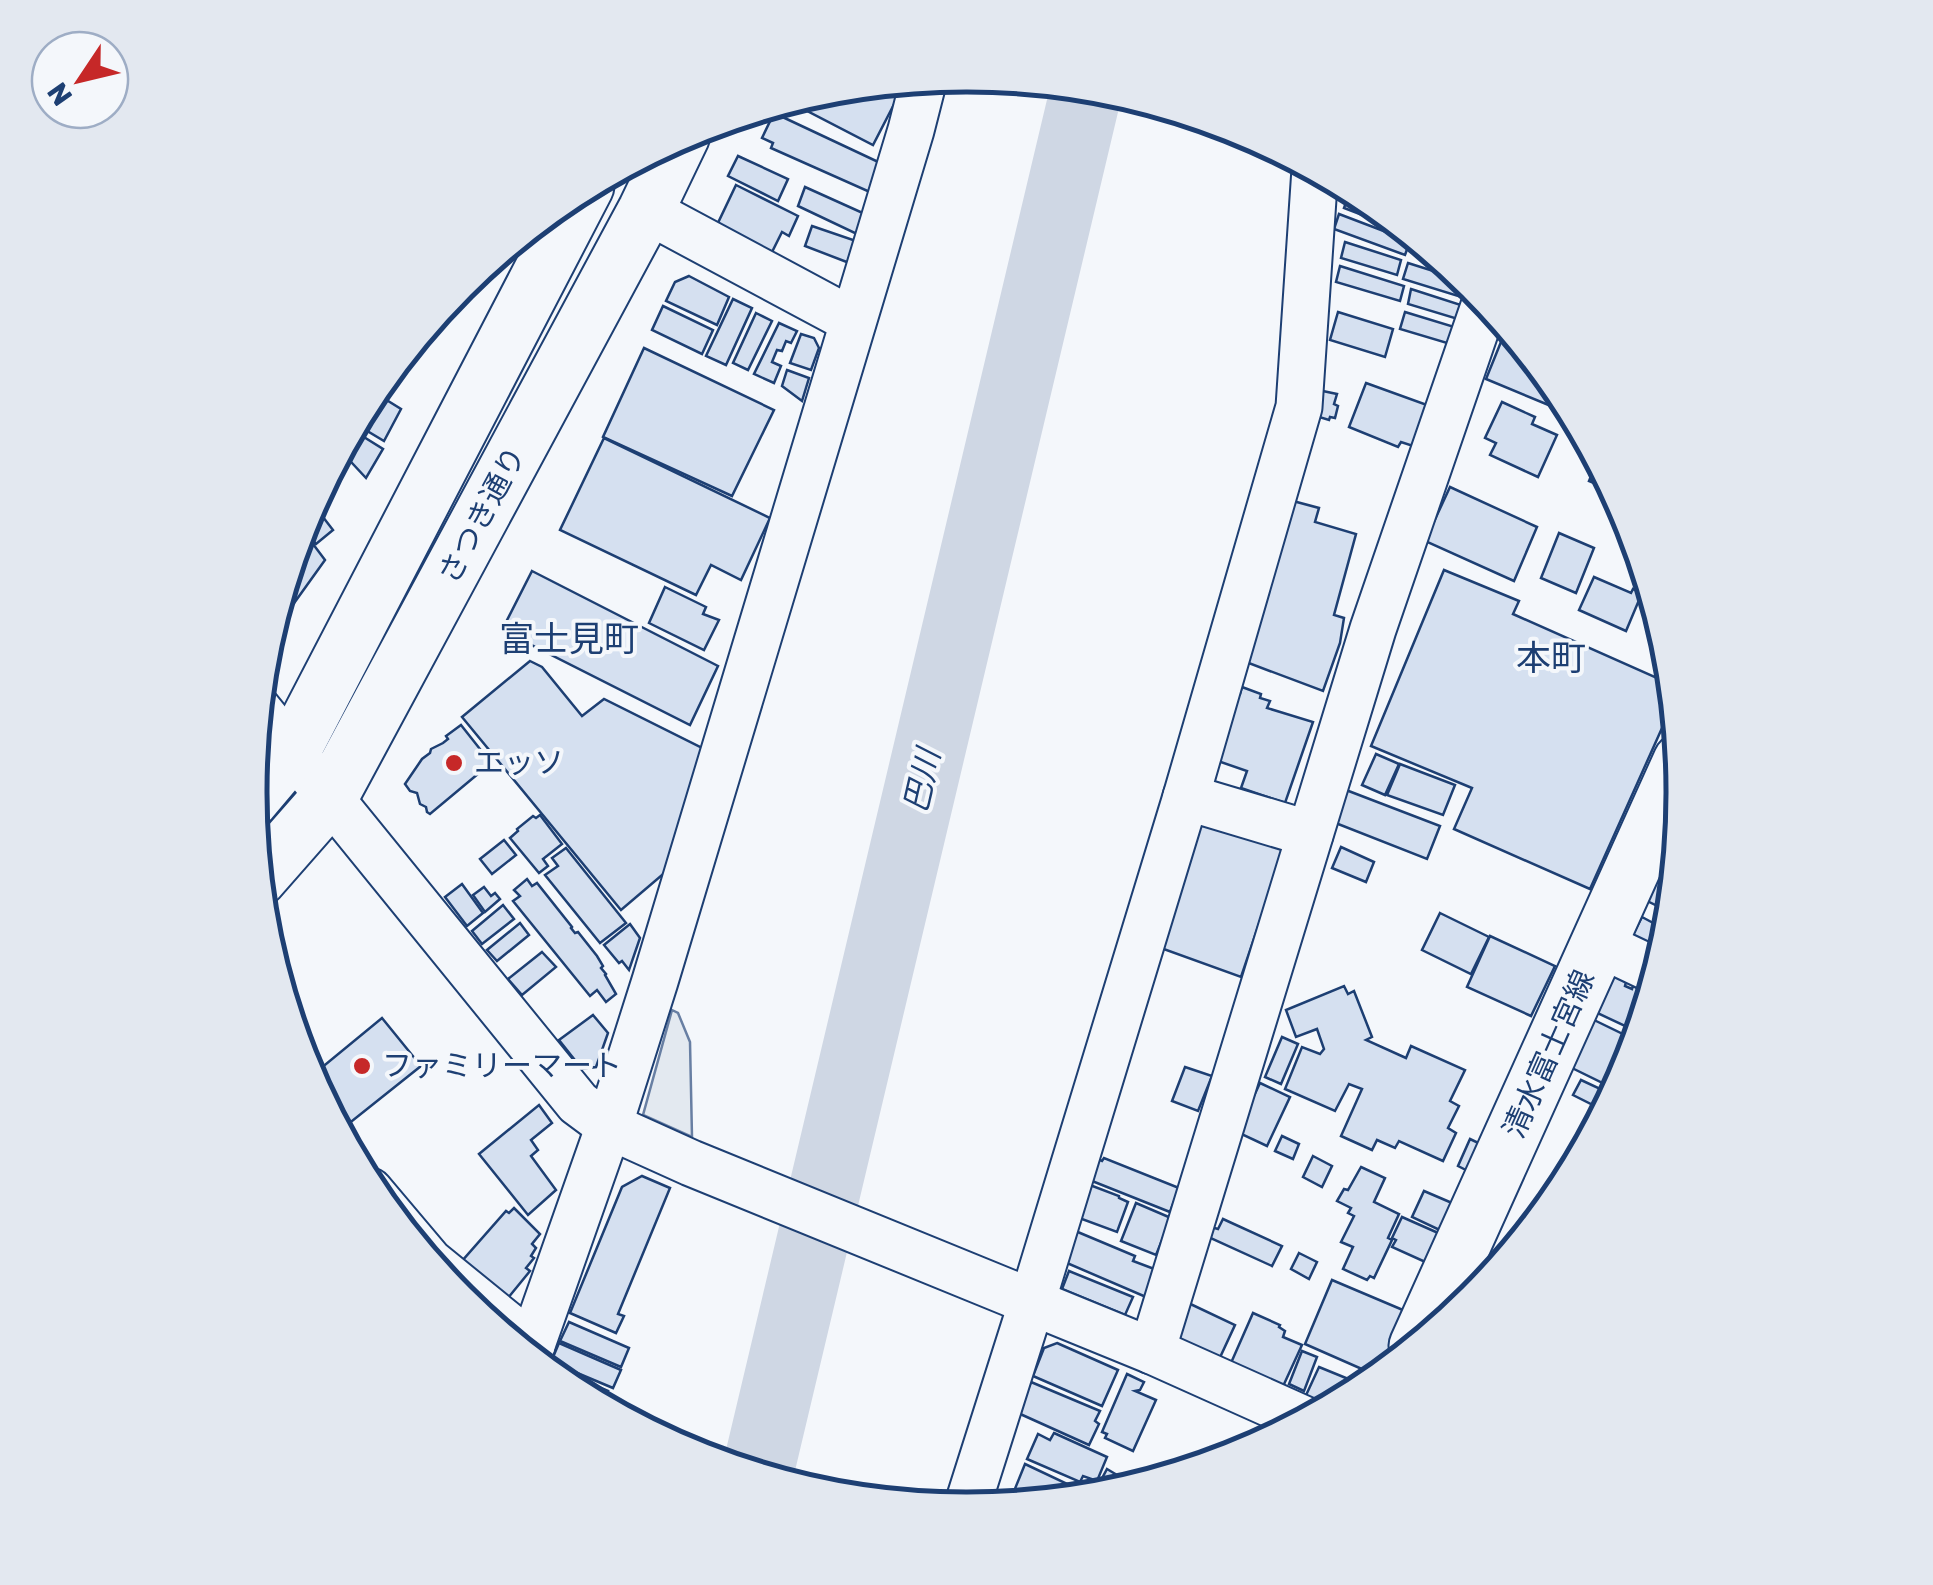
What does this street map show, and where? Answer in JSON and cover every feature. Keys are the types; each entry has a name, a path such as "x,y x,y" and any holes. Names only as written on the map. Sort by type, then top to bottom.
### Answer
{"main road":[{"name":"さつき通り","path":"270,865 330,797 671,159"},
{"path":"612,189 646,210"},
{"name":"さつき通り","path":"267,781 293,750 571,215"},
{"name":"清水富士宮線","path":"1430,1317 1666,794"}],"street":[{"path":"533,1342 655,980 920,94"},
{"path":"971,1492 1026,1299 1186,797 1299,407 1314,185"},
{"path":"646,210 854,321"},
{"path":"1152,1351 1373,629 1480,318"},
{"path":"270,723 578,1103 608,1126 1152,1351 1290,1413"},
{"path":"1186,797 1310,834"},
{"path":"1599,944 1645,966"}],"shaded area":[{"path":"672,1010 678,1013 690,1042 692,1137 643,1115"}],"building":[{"path":"898,96 873,145 807,111"},
{"path":"782,117 889,167 881,197 771,148 773,143 762,138 770,121"},
{"path":"738,156 788,179 778,201 728,176"},
{"path":"736,185 798,216 789,236 782,232 772,252 717,225"},
{"path":"805,187 865,214 859,235 798,206"},
{"path":"1339,214 1386,232 1407,249 1405,255 1334,229"},
{"path":"812,226 859,242 852,264 805,246"},
{"path":"1345,242 1401,260 1397,275 1341,258"},
{"path":"1408,263 1433,271 1458,296 1403,279"},
{"path":"1340,266 1404,286 1400,301 1336,282"},
{"path":"689,276 729,297 717,325 666,301 675,282"},
{"path":"1411,289 1464,306 1461,320 1408,304"},
{"path":"733,299 752,308 726,365 706,356"},
{"path":"663,306 713,330 702,354 652,330"},
{"path":"1338,312 1393,329 1385,357 1330,340"},
{"path":"1405,312 1461,329 1457,346 1400,329"},
{"path":"756,313 772,321 748,370 733,363"},
{"path":"779,323 797,331 791,343 786,341 782,351 777,350 772,362 781,366 774,383 754,374"},
{"path":"801,334 814,338 819,348 811,370 790,363"},
{"path":"1501,341 1550,406 1486,379"},
{"path":"644,348 774,410 732,496 603,437"},
{"path":"787,370 809,378 802,401 782,386"},
{"path":"1366,383 1427,405 1413,446 1401,442 1398,447 1349,427"},
{"path":"1318,390 1337,394 1335,418 1306,413"},
{"path":"387,400 401,409 384,441 367,431"},
{"path":"1502,402 1535,417 1532,424 1557,435 1538,477 1490,455 1496,443 1485,438"},
{"path":"363,437 383,449 366,478 350,461"},
{"path":"604,438 770,518 741,580 711,565 696,595 560,530"},
{"path":"1450,487 1537,527 1514,581 1425,541"},
{"path":"1293,501 1319,508 1315,522 1356,534 1334,615 1344,618 1340,643 1323,691 1246,662"},
{"path":"323,518 333,530 316,544 314,541"},
{"path":"1559,533 1594,548 1576,593 1541,578"},
{"path":"313,544 325,560 292,606 304,567"},
{"path":"1444,570 1519,601 1513,614 1657,678 1663,726 1590,889 1454,829 1472,788 1371,746"},
{"path":"532,571 718,666 690,725 502,630"},
{"path":"1594,577 1631,593 1636,591 1639,599 1626,631 1579,610"},
{"path":"665,587 706,607 703,614 719,620 704,650 649,623"},
{"path":"530,661 542,667 582,716 604,699 710,752 675,864 621,910 462,717"},
{"path":"1242,687 1270,701 1267,708 1313,722 1285,803 1241,788 1247,771 1215,760"},
{"path":"461,725 491,763 430,814 420,804 417,793 405,784 431,749"},
{"path":"1376,754 1399,764 1385,795 1362,785"},
{"path":"1400,764 1455,785 1443,815 1387,795"},
{"path":"1346,790 1440,826 1427,859 1333,822"},
{"path":"540,815 562,844 543,859 548,866 539,873 510,838 533,816"},
{"path":"1202,822 1284,850 1241,977 1158,947"},
{"path":"504,840 516,855 492,874 480,859"},
{"path":"1341,847 1374,862 1366,882 1332,868"},
{"path":"566,848 626,923 600,943 545,875 558,866 552,858"},
{"path":"1652,874 1662,878 1657,906 1639,897"},
{"path":"527,879 532,886 537,883 597,956 616,994 606,1002 597,990 590,996 513,901 520,896 514,890"},
{"path":"462,884 483,913 467,926 445,897"},
{"path":"484,887 500,899 485,912 473,895"},
{"path":"503,905 514,919 482,944 472,931"},
{"path":"1440,913 1489,937 1471,974 1422,950"},
{"path":"1642,917 1654,923 1647,956 1627,946"},
{"path":"520,923 529,935 497,961 487,950"},
{"path":"630,924 640,938 629,970 604,945"},
{"path":"1490,936 1555,966 1531,1016 1467,987"},
{"path":"542,952 556,967 522,995 508,979"},
{"path":"1614,976 1626,982 1625,986 1638,988 1626,1026 1591,1010"},
{"path":"1344,986 1348,994 1354,991 1372,1037 1366,1040 1406,1058 1411,1046 1465,1070 1450,1101 1459,1106 1448,1128 1456,1133 1443,1161 1399,1141 1395,1148 1377,1140 1372,1150 1341,1136 1362,1089 1349,1084 1335,1111 1285,1089 1302,1047 1320,1054 1324,1049 1317,1029 1296,1037 1286,1010"},
{"path":"593,1015 608,1033 596,1067 582,1069 559,1040"},
{"path":"382,1018 421,1066 350,1123 323,1067"},
{"path":"1592,1019 1623,1034 1603,1083 1570,1067"},
{"path":"1282,1037 1298,1044 1281,1084 1265,1077"},
{"path":"1185,1067 1212,1076 1198,1111 1172,1101"},
{"path":"1581,1080 1600,1089 1593,1105 1573,1095"},
{"path":"1260,1083 1290,1097 1267,1146 1237,1132"},
{"path":"539,1105 552,1123 531,1140 538,1150 531,1156 556,1190 528,1215 479,1154"},
{"path":"1282,1136 1299,1144 1293,1159 1275,1151"},
{"path":"1470,1139 1489,1148 1476,1175 1458,1166"},
{"path":"1313,1156 1332,1166 1322,1187 1303,1177"},
{"path":"1095,1158 1104,1158 1179,1188 1170,1212 1087,1179"},
{"path":"1361,1167 1385,1178 1374,1202 1399,1214 1374,1278 1370,1276 1367,1280 1343,1269 1353,1247 1341,1242 1354,1216 1348,1213 1351,1208 1337,1201"},
{"path":"642,1176 670,1188 618,1314 624,1316 616,1333 570,1313 622,1187"},
{"path":"1082,1182 1128,1202 1117,1232 1071,1215"},
{"path":"1424,1191 1459,1206 1446,1233 1412,1217"},
{"path":"1136,1203 1171,1218 1156,1255 1121,1241"},
{"path":"514,1208 540,1234 532,1244 536,1248 526,1268 530,1271 508,1298 455,1269 506,1211"},
{"path":"1402,1217 1445,1236 1432,1265 1392,1247"},
{"path":"1223,1219 1282,1246 1272,1266 1206,1236 1211,1227 1218,1229"},
{"path":"1073,1230 1135,1256 1133,1261 1157,1270 1146,1297 1060,1260"},
{"path":"1299,1253 1317,1262 1309,1279 1291,1269"},
{"path":"1069,1271 1133,1297 1125,1315 1062,1289"},
{"path":"1332,1280 1410,1313 1396,1345 1363,1369 1305,1344"},
{"path":"1182,1300 1235,1325 1216,1366 1177,1349"},
{"path":"1253,1313 1280,1325 1285,1331 1283,1337 1302,1345 1279,1395 1227,1372"},
{"path":"569,1322 629,1348 621,1367 560,1341"},
{"path":"559,1343 621,1370 613,1388 572,1371 553,1357"},
{"path":"1057,1343 1118,1370 1102,1406 1033,1376 1044,1348"},
{"path":"1302,1351 1317,1357 1304,1391 1289,1384"},
{"path":"1319,1367 1348,1379 1316,1399 1302,1404"},
{"path":"1127,1374 1144,1382 1135,1391 1156,1400 1133,1451 1105,1438 1107,1434 1102,1432"},
{"path":"1031,1382 1100,1411 1095,1421 1099,1424 1089,1445 1018,1413"},
{"path":"1054,1433 1107,1457 1097,1480 1083,1476 1080,1482 1027,1459 1038,1434 1050,1440"},
{"path":"1025,1464 1069,1485 1058,1487 1014,1491"},
{"path":"1107,1469 1118,1476 1103,1479"}],"waterway":[{"name":"巴川","path":"760,1461 1083,103"}],"place":[{"name":"エッソ","path":"454,763"},
{"name":"ファミリーマート","path":"362,1066"}],"district":[{"name":"富士見町","path":"569,639"},
{"name":"本町","path":"1551,658"}]}
